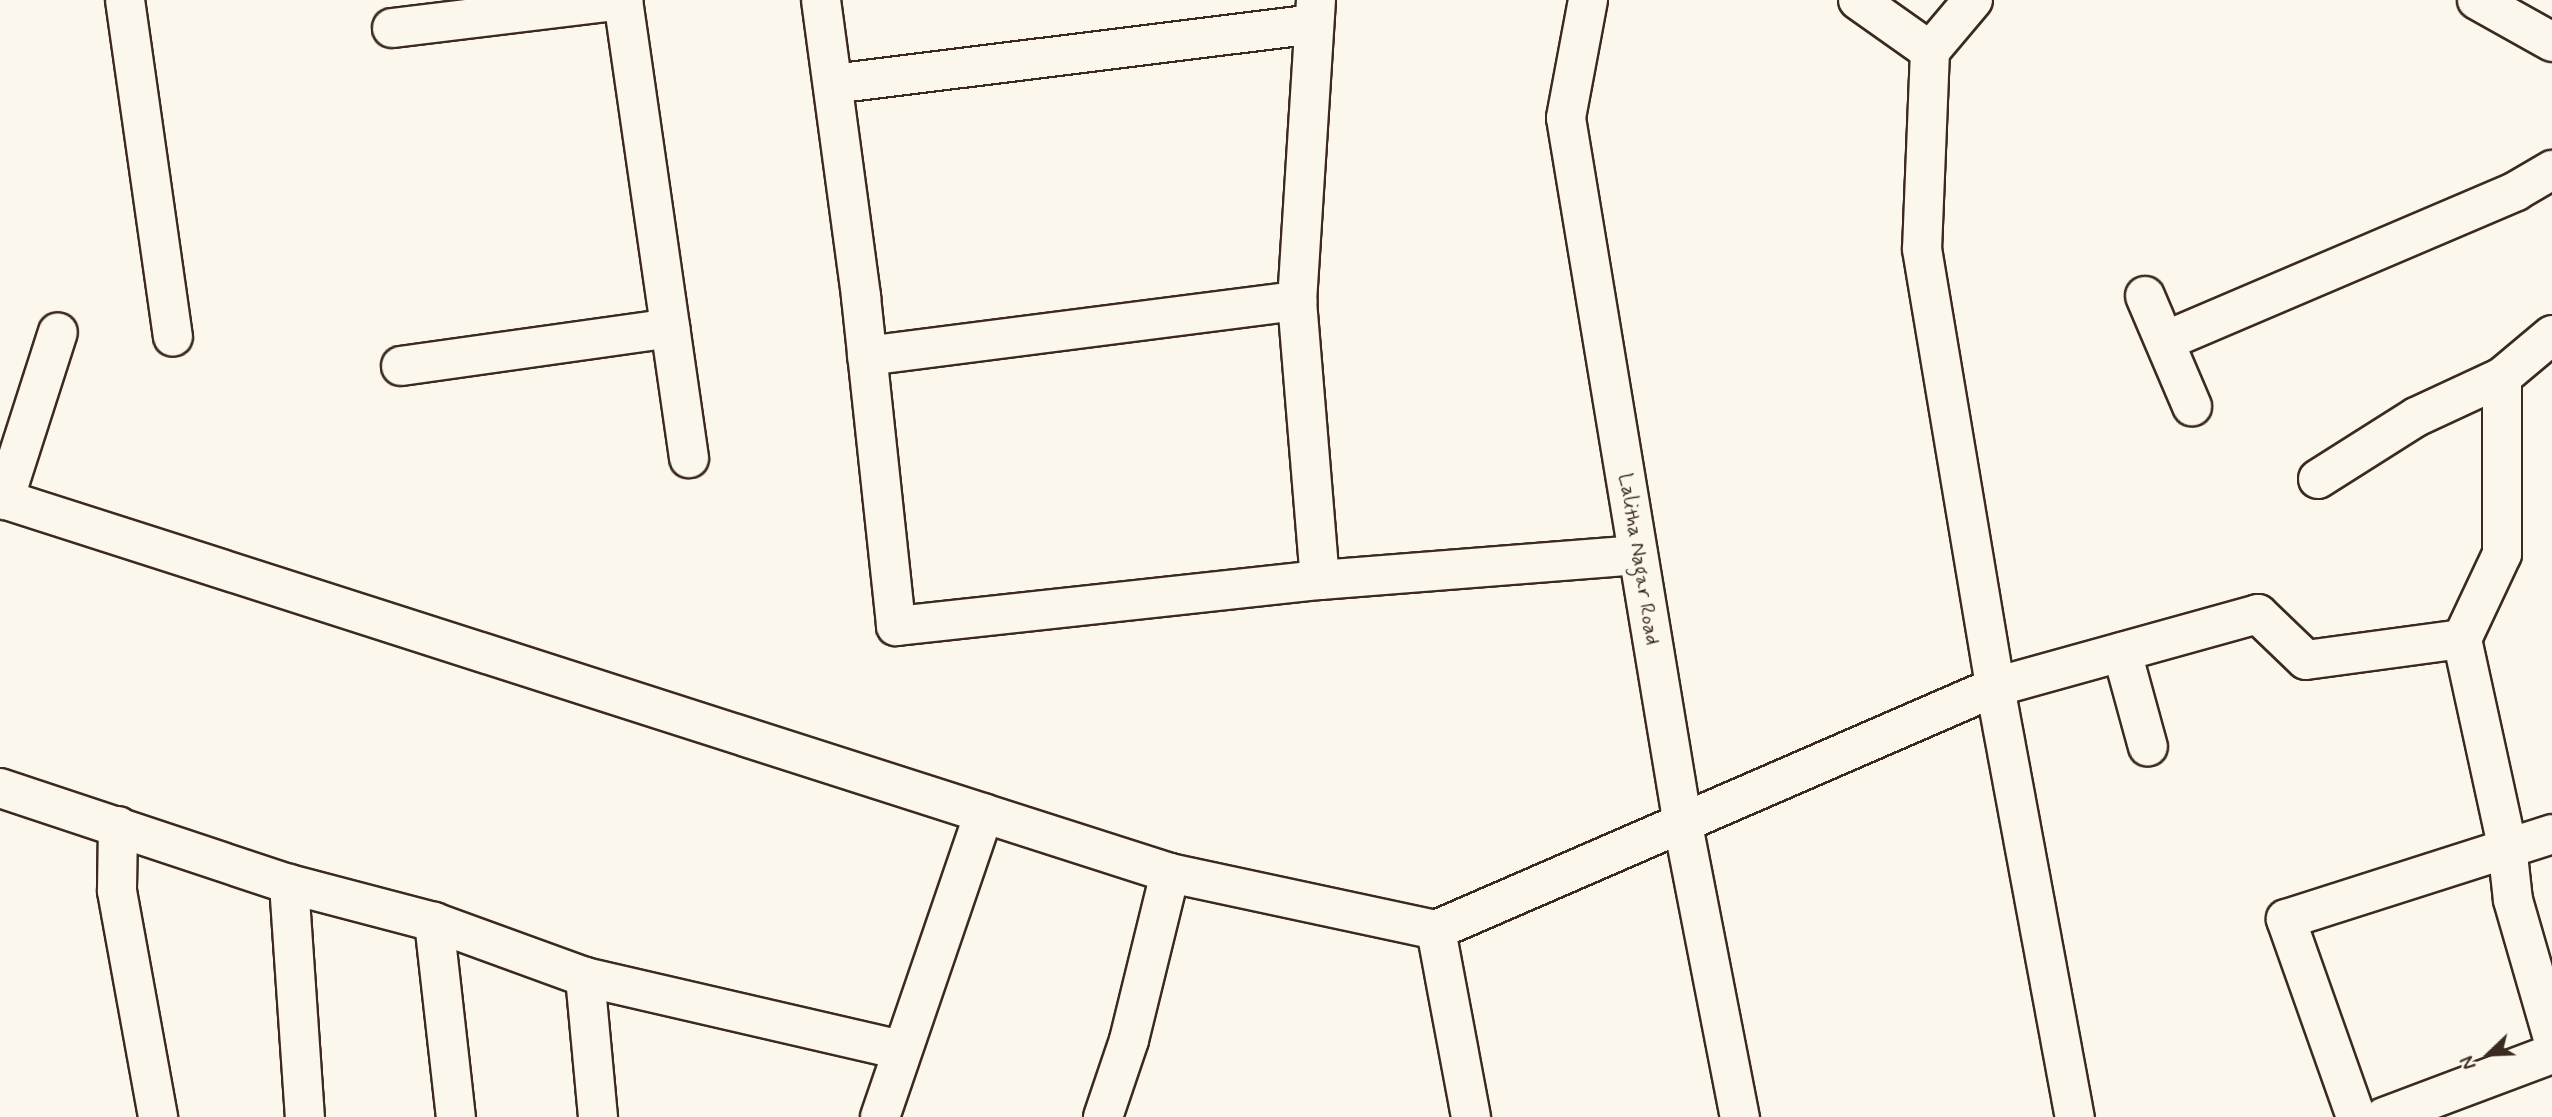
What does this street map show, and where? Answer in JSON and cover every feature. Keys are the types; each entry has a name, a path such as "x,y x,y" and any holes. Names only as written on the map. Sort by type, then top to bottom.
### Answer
{"street":[{"path":"125,0 173,337"},
{"path":"392,28 623,0 689,458"},
{"path":"821,0 867,356 896,626 1320,580 1638,555"},
{"name":"Lalitha Nagar Road","path":"1588,0 1566,118 1684,825 1740,1117"},
{"path":"1858,0 1930,51"},
{"path":"1973,0 1930,51 1922,248 1995,687 2075,1117"},
{"path":"2477,0 2552,42"},
{"path":"833,84 1314,12 1297,301 1320,580"},
{"path":"2165,341 2516,191 2552,170"},
{"path":"2145,296 2192,406"},
{"path":"867,356 1297,301"},
{"path":"401,366 670,328"},
{"path":"58,332 2,499 1170,873 1436,930 1684,825 1995,687 2258,614 2306,660 2462,639"},
{"path":"2318,479 2416,417 2502,377 2552,335"},
{"path":"2502,377 2502,554 2462,639 2507,846 2513,900 2552,1035"},
{"path":"2122,652 2148,747"},
{"path":"0,788 289,884 434,922 586,977 900,1050"},
{"path":"880,1117 900,1050 984,813"},
{"path":"118,826 117,891 158,1117"},
{"path":"2357,1117 2286,919 2507,846 2552,834"},
{"path":"1103,1117 1129,1040 1170,873"},
{"path":"289,884 305,1117"},
{"path":"434,922 456,1117"},
{"path":"1436,930 1471,1117"},
{"path":"586,977 598,1117"},
{"path":"2384,1117 2552,1054"}]}
